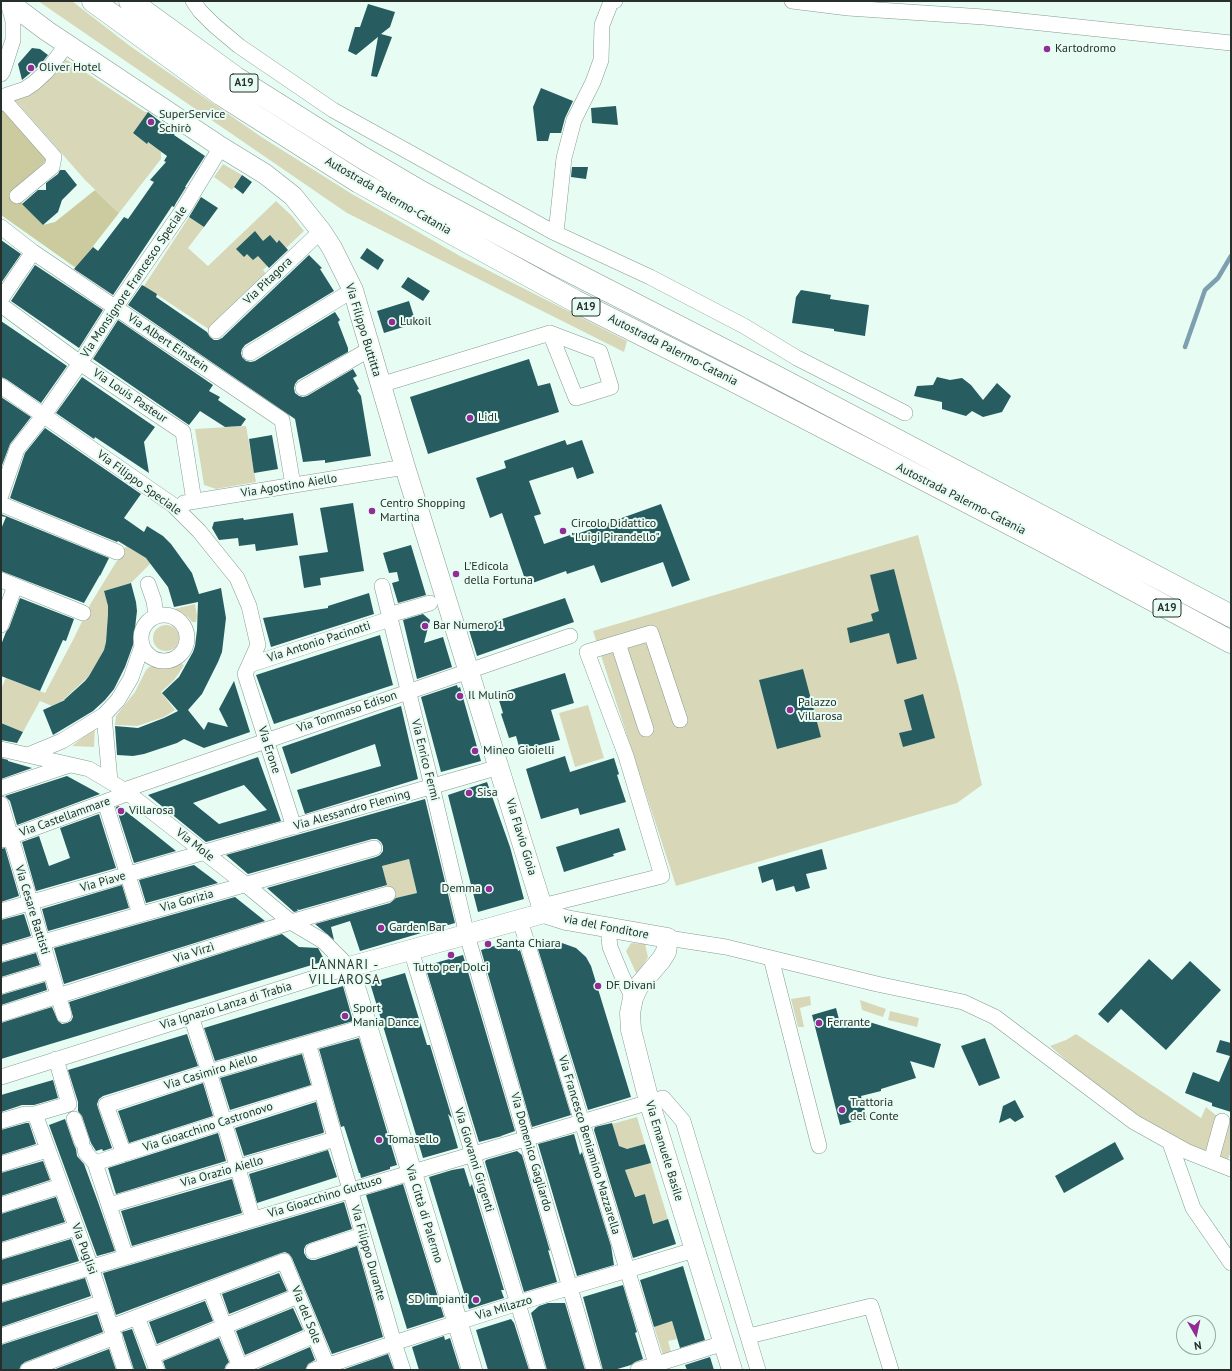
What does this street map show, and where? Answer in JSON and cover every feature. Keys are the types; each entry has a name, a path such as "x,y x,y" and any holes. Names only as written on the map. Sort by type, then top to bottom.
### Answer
{"highway":[{"name":"Autostrada Palermo-Catania","path":"93,1 222,95 359,182 575,301 742,385 1036,538 1231,642"},
{"name":"Autostrada Palermo-Catania","path":"130,1 236,78 363,158 421,192 554,263 798,388 1231,616"}],"main road":[{"name":"Via Filippo Buttitta","path":"7,1 47,31 221,147 266,174 293,196 332,248 353,290 404,467 468,670"},
{"name":"Via Flavio Gioia","path":"468,670 543,910"},
{"name":"Via Ignazio Lanza di Trabia","path":"349,967 520,920 543,910"},
{"name":"via del Fonditore","path":"543,910 566,920 668,938"},
{"name":"Via Emanuele Basile","path":"668,938 666,952 638,987 633,998 630,1013 631,1030 649,1101 732,1370"},
{"name":"Via Città di Palermo","path":"349,967 472,1370"}],"street":[{"path":"1,74 4,71 13,40 13,21 7,1"},
{"path":"193,1 200,11 214,25 239,46 333,110 556,233 650,277 744,326 797,358 905,413"},
{"path":"556,233 564,158 574,120 593,82 601,60 602,25 611,2 614,1"},
{"path":"792,1 848,8 984,17 1231,43"},
{"path":"1,97 25,90 34,84 67,44"},
{"path":"1,100 9,106 54,157 52,167 17,196"},
{"name":"Via Monsignore Francesco Speciale","path":"1,495 17,449 44,415 80,363 115,308 184,208 221,147"},
{"name":"Via Albert Einstein","path":"1,227 33,252 282,420 293,485"},
{"name":"Via Pitagora","path":"216,331 320,231"},
{"path":"1,299 33,252"},
{"path":"250,353 353,290"},
{"name":"Via Louis Pasteur","path":"1,305 80,363 183,432 194,501"},
{"path":"380,385 550,333 600,352 611,387 576,398 550,333"},
{"path":"303,388 370,349"},
{"name":"Via Filippo Speciale","path":"1,386 173,505 199,531 237,578 249,606 258,645 247,669"},
{"name":"Via Agostino Aiello","path":"173,505 404,467"},
{"path":"1,504 117,552"},
{"path":"1,580 83,613"},
{"path":"148,584 154,601 156,616"},
{"path":"1,624 15,586"},
{"name":"Via Enrico Fermi","path":"382,586 467,935"},
{"name":"Via Antonio Pacinotti","path":"247,669 430,602"},
{"path":"163,615 177,619 186,630 187,638 185,646 182,652 175,658 168,660 152,658 146,653 142,646 140,639 144,625 156,616 163,615"},
{"path":"543,910 662,876 626,756 587,652 651,633 680,720"},
{"name":"Via Tommaso Edison","path":"126,792 266,740 570,636"},
{"path":"618,643 646,729"},
{"path":"28,755 62,741 104,715 118,700 131,678 142,646"},
{"name":"Via Erone","path":"247,669 266,740 294,827"},
{"path":"104,715 110,781"},
{"name":"Via Mole","path":"1,749 89,769 110,781 245,884 291,922 323,941 349,967"},
{"path":"1,788 71,765"},
{"name":"Via Alessandro Fleming","path":"205,853 499,767"},
{"name":"Via Castellammare","path":"6,838 105,802 126,792"},
{"path":"105,802 140,914"},
{"name":"Via Cesare Battisti","path":"1,804 6,838 30,903 64,1015"},
{"name":"Via Gorizia","path":"1,954 374,848"},
{"name":"Via Piave","path":"1,911 205,853"},
{"name":"Via Virzì","path":"1,1014 291,922 388,894"},
{"name":"Via Francesco Beniamino Mazzarella","path":"520,920 657,1367"},
{"path":"611,928 609,938 610,947 633,998"},
{"name":"Via Domenico Gagliardo","path":"467,935 594,1370"},
{"path":"668,938 726,947 964,1002 995,1018 1134,1122 1188,1152 1231,1169"},
{"name":"Via Giovanni Girgenti","path":"411,950 538,1370"},
{"path":"771,958 819,1146"},
{"name":"Via Ignazio Lanza di Trabia","path":"1,1076 349,967"},
{"path":"1,986 51,971"},
{"path":"191,1016 252,1219"},
{"name":"Via Casimiro Aiello","path":"124,1154 106,1105 209,1072 367,1026"},
{"name":"Via Filippo Durante","path":"308,1043 320,1090 403,1370"},
{"path":"56,1059 86,1153 95,1163 126,1257"},
{"name":"Via Gioacchino Castronovo","path":"95,1163 320,1090"},
{"path":"649,1101 663,1098 683,1122 749,1336 758,1370"},
{"name":"Via Gioacchino Guttuso","path":"1,1294 649,1101"},
{"path":"1,1121 25,1114 72,1113"},
{"name":"Via Puglisi","path":"35,1114 39,1129 91,1267 125,1370"},
{"path":"1211,1161 1222,1121"},
{"name":"Via Orazio Aiello","path":"109,1205 335,1139"},
{"path":"1170,1143 1193,1208 1231,1263"},
{"path":"1,1164 47,1150"},
{"path":"1,1205 61,1186"},
{"path":"1,1251 76,1228"},
{"path":"313,1251 363,1235"},
{"name":"Via Milazzo","path":"323,1368 457,1322 694,1250"},
{"name":"Via del Sole","path":"210,1290 284,1261 315,1335 323,1368"},
{"path":"28,1370 113,1332 137,1317 210,1290 225,1326 237,1368 315,1335"},
{"path":"152,1356 298,1296"},
{"path":"1,1336 103,1302"},
{"path":"749,1336 871,1306 891,1370"},
{"path":"137,1317 157,1370"},
{"path":"638,1370 657,1367 724,1344"}],"green space":[{"path":"38,1 72,1 130,46 263,138 352,194 460,256 627,341 624,352 347,213"},
{"path":"61,56 145,112 148,112 133,133 161,152 161,159 119,213 85,180 12,97"},
{"path":"1,104 47,156 46,161 11,192 43,225 55,222 95,190 119,213 76,268 1,215"},
{"path":"223,164 242,175 232,190 214,177"},
{"path":"276,201 292,216 304,231 263,270 268,276 210,330 144,286 189,217 204,227 188,248 208,266"},
{"path":"246,426 256,482 216,489 204,485 195,429"},
{"path":"918,535 959,688 982,785 957,803 676,886 593,631"},
{"path":"126,546 146,558 151,563 131,583 104,591 108,606 106,642 104,650 89,676 62,701 52,706 40,701 23,732 1,723 1,689 6,678 45,693 91,603"},
{"path":"195,604 197,616 196,622 192,622 188,617 174,609"},
{"path":"166,625 175,629 179,638 175,647 166,651 157,647 153,638 157,629"},
{"path":"182,664 184,665 177,676 161,692 175,710 164,717 137,726 115,725 116,716 135,692 149,667 153,666 165,669"},
{"path":"588,705 604,758 575,767 559,713"},
{"path":"95,728 94,747 72,746"},
{"path":"409,859 417,893 390,900 382,866"},
{"path":"631,943 645,944 648,957 637,975 626,951"},
{"path":"810,996 811,1005 800,1008 804,1027 798,1027 791,999"},
{"path":"860,1000 886,1009 883,1017 862,1010"},
{"path":"890,1011 919,1018 917,1027 888,1020"},
{"path":"1076,1034 1201,1118 1206,1107 1218,1117 1231,1121 1231,1151 1227,1162 1205,1154 1158,1131 1085,1077 1050,1046 1066,1040"},
{"path":"637,1117 645,1144 620,1151 612,1124"},
{"path":"651,1163 668,1219 643,1227 648,1206 645,1194 634,1197 625,1170"},
{"path":"672,1321 677,1339 668,1341 671,1352 663,1355 654,1327"}],"building":[{"path":"368,4 395,12 390,27 381,34 392,37 377,77 371,76 378,37 356,55 348,51 355,27 360,27"},
{"name":"Oliver Hotel","path":"32,48 40,49 48,55 40,65 22,80 18,64"},
{"path":"541,88 573,101 565,118 561,133 550,133 548,141 537,141 533,107"},
{"path":"616,106 618,125 592,123 591,108"},
{"path":"148,112 175,133 174,135 205,156 174,207 172,206 113,295 74,269 93,247 98,251 124,217 128,219 154,182 150,180 166,162 164,161 167,156 148,142 147,144 133,133"},
{"path":"572,167 588,167 586,179 571,177"},
{"path":"60,170 65,170 77,185 62,200 58,212 43,225 22,204 38,190 46,190 46,183 58,174"},
{"path":"242,175 252,182 243,194 234,187"},
{"path":"201,197 218,208 204,227 189,217"},
{"path":"255,231 263,241 270,235 277,243 279,240 288,250 269,268 258,256 253,260 247,254 244,257 236,249"},
{"path":"1,240 21,254 1,283"},
{"path":"367,248 384,260 378,270 360,258"},
{"path":"309,255 322,268 320,269 334,291 245,345 241,353 242,357 246,361 255,361 335,312 340,320 338,322 348,348 348,352 298,380 294,388 295,393 303,397 307,396 353,369 357,376 353,378 359,389 357,390 361,396 371,456 325,463 325,460 303,462 295,419 128,305 142,285 157,294 156,297 207,332 214,340 218,340 222,338"},
{"path":"35,265 103,310 79,348 11,301"},
{"path":"408,277 430,291 423,301 401,287"},
{"path":"801,290 831,295 830,299 869,305 865,336 834,331 834,329 792,323 796,297"},
{"path":"409,301 416,323 384,333 377,311"},
{"path":"118,320 213,385 209,391 220,397 218,400 246,419 241,426 225,427 200,411 189,425 93,359"},
{"path":"1,321 67,366 41,403 1,377"},
{"path":"529,359 538,386 550,383 559,412 428,454 410,397"},
{"path":"82,377 155,427 144,442 149,473 95,437 94,439 56,413"},
{"path":"937,377 950,380 962,378 971,385 983,400 997,383 1011,396 1002,412 983,417 972,411 966,416 942,409 942,402 914,396 917,386 933,385"},
{"path":"1,397 31,417 10,444 1,468"},
{"path":"45,428 141,494 124,518 144,532 147,526 163,536 171,544 192,573 199,594 221,588 226,618 222,652 202,694 188,710 204,730 208,722 228,727 219,709 234,681 250,732 204,748 184,739 177,743 144,754 133,756 117,755 115,726 138,728 178,711 162,693 179,677 193,652 197,630 198,602 174,607 168,587 146,558 118,541 117,542 10,498 25,453"},
{"path":"272,435 278,469 254,473 249,439"},
{"path":"565,440 567,445 582,440 594,473 577,479 573,467 529,481 541,514 534,516 544,544 661,504 690,580 672,587 663,562 601,583 594,565 567,574 566,571 527,585 502,513 490,518 476,478 506,468 504,461"},
{"path":"353,503 364,571 320,578 321,585 304,588 299,556 328,552 320,508"},
{"path":"293,513 298,545 256,551 255,544 239,546 238,538 219,540 212,528 214,522 243,518 244,520"},
{"path":"1,514 109,558 84,603 1,571 1,529 6,517 1,516"},
{"path":"411,545 426,595 398,603 392,583 399,581 397,572 389,573 383,553"},
{"path":"894,569 917,659 897,664 889,633 850,643 847,628 873,621 871,614 879,611 870,575"},
{"path":"131,583 137,611 133,645 125,667 114,689 93,711 53,735 43,710 65,700 85,681 104,650 106,642 108,606 104,591"},
{"path":"369,593 374,614 271,647 263,618 328,608 328,606"},
{"path":"20,598 74,619 66,641 63,640 40,691 1,676 1,645"},
{"path":"565,598 574,622 477,656 469,630"},
{"path":"423,614 430,620 424,643 443,637 452,667 417,679 403,620"},
{"path":"380,635 393,685 274,724 256,675"},
{"name":"Palazzo Villarosa","path":"803,669 821,737 777,749 759,680"},
{"path":"565,673 574,703 551,710 560,740 520,750 516,736 509,738 501,714 503,713 497,694"},
{"path":"457,685 458,688 460,687 481,761 441,772 421,697"},
{"path":"923,694 935,738 903,747 899,733 912,730 904,700"},
{"path":"401,706 418,779 305,814 297,790 381,766 375,744 291,774 282,747"},
{"path":"1,723 23,732 17,743 1,740"},
{"path":"565,756 570,772 614,758 619,774 617,775 626,802 580,815 578,808 541,819 526,769"},
{"path":"258,757 281,821 206,842 148,795","holes":["244,785 267,810 219,824 193,803"]},
{"path":"1,758 8,761 32,768 1,779"},
{"path":"67,776 100,794 17,825 10,801 5,796"},
{"path":"487,782 510,847 524,899 478,912 448,795"},
{"path":"425,799 455,923 360,951 350,921 331,927 334,940 315,924 390,903 396,898 417,893 409,859 382,866 387,885 299,910 297,909 298,911 294,912 267,888 376,857 383,851 381,842 377,839 372,839 248,874 226,855"},
{"path":"119,806 176,851 134,863 116,807"},
{"path":"99,814 116,868 36,891 22,842 39,836 49,866 70,858 60,828"},
{"path":"619,828 626,850 613,854 614,856 564,872 556,847"},
{"path":"5,848 19,896 1,902 1,849"},
{"path":"822,849 827,869 806,874 810,888 796,892 794,886 776,891 773,879 762,883 758,867"},
{"path":"194,865 218,883 146,903 139,880"},
{"path":"122,885 129,908 48,931 42,909"},
{"path":"235,897 265,921 64,984 54,948"},
{"path":"24,914 31,936 1,945 1,920"},
{"path":"282,934 299,947 318,948 325,961 1,1059 1,1023 52,1007 58,1021 62,1024 67,1023 71,1021 73,1017 69,1002"},
{"path":"514,940 518,951 520,950 571,1115 532,1127 481,950"},
{"path":"562,943 576,948 586,957 591,966 631,1097 588,1110 537,946"},
{"path":"36,953 40,965 1,977 1,963"},
{"path":"463,955 515,1131 479,1142 425,966"},
{"path":"1149,959 1172,980 1190,961 1221,990 1166,1050 1121,1009 1108,1023 1098,1014"},
{"path":"405,973 427,1045 430,1045 452,1118 448,1114 458,1148 423,1158 370,983"},
{"path":"45,982 47,990 1,1005 1,995"},
{"path":"343,986 353,1021 215,1061 204,1028"},
{"path":"836,1008 841,1027 866,1021 941,1044 934,1068 910,1061 916,1078 881,1089 881,1091 861,1096 867,1118 840,1125 812,1015"},
{"path":"187,1034 198,1066 103,1096 99,1099 97,1104 98,1108 112,1148 103,1151 102,1149 96,1151 91,1143 82,1116 78,1111 78,1102 68,1070"},
{"path":"359,1038 397,1165 390,1167 390,1169 361,1178 344,1126 341,1127 319,1049"},
{"path":"985,1038 1000,1078 979,1086 961,1046"},
{"path":"1220,1040 1231,1043 1231,1112 1212,1106 1212,1103 1185,1093 1193,1072 1219,1082 1230,1056 1216,1052"},
{"path":"302,1054 311,1085 230,1110 220,1078"},
{"path":"53,1080 58,1098 34,1105 22,1105 1,1112 1,1095"},
{"path":"203,1083 213,1116 129,1143 118,1111"},
{"path":"1015,1100 1024,1117 1015,1122 1010,1118 999,1123 1003,1106"},
{"path":"316,1102 323,1133 244,1156 235,1128"},
{"path":"65,1119 76,1149 77,1156 84,1164 115,1251 97,1256 49,1125"},
{"path":"29,1123 36,1144 1,1155 1,1130"},
{"path":"612,1123 619,1146 627,1149 645,1144 651,1163 625,1170 635,1197 645,1194 653,1224 668,1219 676,1244 633,1258 594,1130 595,1127"},
{"path":"218,1133 226,1161 116,1194 108,1168"},
{"path":"574,1134 580,1155 582,1152 611,1246 614,1265 577,1276 538,1144"},
{"path":"1115,1142 1124,1159 1064,1193 1055,1176"},
{"path":"328,1150 337,1177 257,1203 249,1174"},
{"path":"517,1151 522,1155 550,1251 548,1250 557,1282 524,1292 485,1162 486,1160"},
{"path":"43,1161 50,1180 1,1196 1,1173"},
{"path":"464,1168 470,1187 472,1184 504,1290 501,1290 504,1298 469,1309 429,1177"},
{"path":"232,1179 242,1213 132,1246 121,1211"},
{"path":"403,1184 444,1317 407,1329 366,1195"},
{"path":"56,1197 65,1222 1,1242 1,1214"},
{"path":"344,1202 352,1229 306,1245 304,1253 307,1258 315,1260 357,1246 383,1337 332,1354 292,1258 285,1252 116,1315 103,1273"},
{"path":"71,1239 79,1261 1,1285 1,1260"},
{"path":"683,1266 705,1340 680,1348 672,1321 654,1327 640,1280"},
{"path":"279,1273 287,1291 229,1314 222,1294"},
{"path":"85,1278 91,1296 1,1327 1,1303"},
{"path":"623,1285 637,1332 635,1333 643,1359 631,1365 614,1370 603,1370 583,1297"},
{"path":"205,1301 213,1321 157,1344 149,1322"},
{"path":"548,1303 565,1303 585,1370 547,1370 531,1313 539,1306"},
{"path":"293,1308 303,1330 245,1355 236,1331"},
{"path":"97,1314 103,1332 25,1362 21,1365 19,1370 1,1370 1,1345"},
{"path":"511,1319 514,1323 529,1370 488,1370 476,1330"},
{"path":"132,1329 147,1370 134,1370 122,1332"},
{"path":"444,1336 445,1340 450,1338 460,1370 419,1370 412,1347"},
{"path":"219,1338 229,1362 224,1370 166,1370 163,1361"},
{"path":"310,1347 315,1360 308,1364 305,1370 256,1370"},
{"path":"109,1349 116,1370 53,1370"},
{"path":"388,1354 394,1370 342,1370"},
{"path":"710,1357 714,1370 687,1370 685,1365"}],"waterway":[{"path":"1185,347 1205,290 1218,278 1231,256"}],"place":[{"name":"Kartodromo","path":"1047,49"},
{"name":"Oliver Hotel","path":"31,68"},
{"name":"SuperService Schirò","path":"151,122"},
{"name":"Lukoil","path":"392,322"},
{"name":"Lidl","path":"470,418"},
{"name":"Centro Shopping Martina","path":"372,511"},
{"name":"Circolo Didattico \"Luigi Pirandello\"","path":"563,531"},
{"name":"L'Edicola della Fortuna","path":"456,574"},
{"name":"Bar Numero 1","path":"425,626"},
{"name":"Il Mulino","path":"460,696"},
{"name":"Palazzo Villarosa","path":"790,710"},
{"name":"Mineo Gioielli","path":"475,751"},
{"name":"Sisa","path":"469,793"},
{"name":"Villarosa","path":"121,811"},
{"name":"Demma","path":"489,889"},
{"name":"Garden Bar","path":"381,928"},
{"name":"Santa Chiara","path":"488,944"},
{"name":"Tutto per Dolci","path":"451,955"},
{"name":"DF Divani","path":"598,986"},
{"name":"Sport Mania Dance","path":"345,1016"},
{"name":"Ferrante","path":"819,1023"},
{"name":"Trattoria del Conte","path":"842,1110"},
{"name":"Tomasello","path":"379,1140"},
{"name":"SD impianti","path":"476,1300"}],"district":[{"name":"LANNARI - VILLAROSA","path":"345,972"}]}
